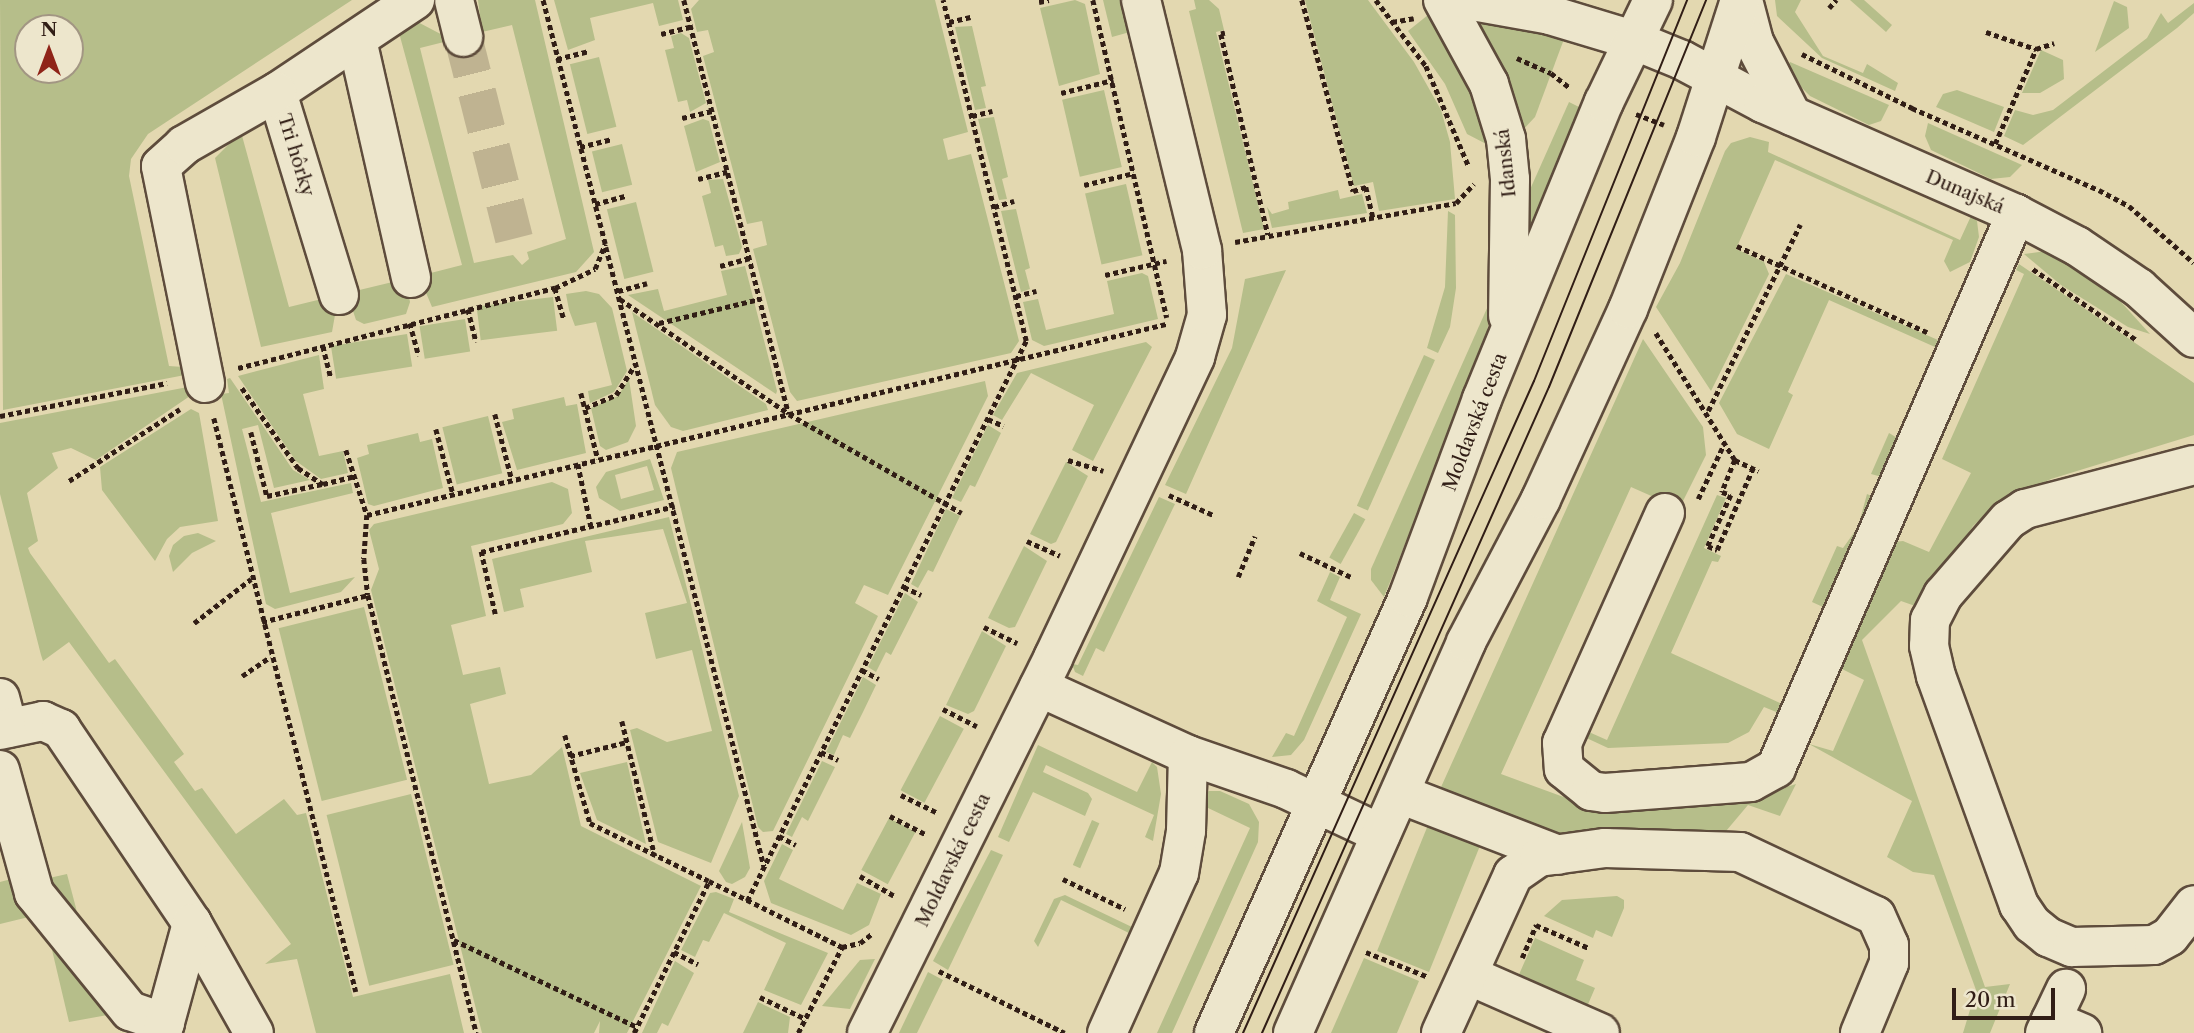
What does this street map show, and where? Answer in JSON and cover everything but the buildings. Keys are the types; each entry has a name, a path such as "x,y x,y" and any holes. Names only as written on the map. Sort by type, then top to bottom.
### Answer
{"street":[{"name":"Tri hôrky","path":"339,295 277,92 415,0"},
{"path":"454,0 463,37"},
{"name":"Moldavská cesta","path":"867,1033 1039,687 1195,357 1207,315 1202,250 1141,0"},
{"name":"Idanská","path":"1443,0 1489,84 1506,139 1511,243 1507,340"},
{"path":"1467,0 1533,12 1633,40"},
{"path":"1533,12 1590,0"},
{"name":"Moldavská cesta","path":"1214,1033 1408,597 1507,340 1604,102 1653,0"},
{"path":"1293,1033 1466,642 1541,499 1628,309 1714,80 1741,0"},
{"path":"1741,0 1754,42 1792,116"},
{"path":"357,40 411,278"},
{"name":"Dunajská","path":"1633,40 1682,60 1714,80 1792,116 2009,229 2077,246 2139,288 2194,338"},
{"path":"217,385 161,166 184,145 277,92"},
{"path":"1665,513 1562,743 1564,769 1591,790 1605,793 1751,782 1776,768 2009,229"},
{"path":"2194,465 2025,509 2008,520 1943,595 1930,620 1929,646 1936,676 2014,892 2032,924 2048,937 2072,947 2154,945 2170,936 2194,905"},
{"path":"1039,687 1188,755 1316,804 1381,834"},
{"path":"3,719 43,721 61,729 192,923 254,1033"},
{"path":"1107,1033 1158,925 1182,860 1188,755"},
{"path":"0,769 34,893 130,1011 163,1028 192,923"},
{"path":"1400,794 1558,855"},
{"path":"1441,1033 1513,875 1539,858 1605,848 1740,852 1865,909 1883,927 1889,962 1860,1033"},
{"path":"1464,983 1600,1033"}],"path":[{"path":"684,0 789,414"},
{"path":"747,901 1026,341 943,0"},
{"path":"1039,2 1049,0"},
{"path":"1093,0 1168,323 1166,332"},
{"path":"1302,0 1353,191 1366,187 1373,217"},
{"path":"1105,275 1268,235 1456,203 1475,183 1426,66 1376,0"},
{"path":"1829,8 1836,0"},
{"path":"949,22 970,18"},
{"path":"661,34 690,27"},
{"path":"1224,33 1221,34 1268,235"},
{"path":"1986,33 2036,49 2054,43"},
{"path":"1793,48 1819,65 2129,206 2194,262"},
{"path":"1995,144 2036,49"},
{"path":"557,59 588,51"},
{"path":"1061,93 1113,80"},
{"path":"682,118 713,111"},
{"path":"972,116 992,111"},
{"path":"580,147 611,139"},
{"path":"698,179 727,172"},
{"path":"1084,186 1134,173"},
{"path":"595,204 625,196"},
{"path":"994,207 1014,201"},
{"path":"1708,411 1800,225"},
{"path":"2009,229 2150,347"},
{"path":"605,244 635,363 660,444 764,867"},
{"path":"1737,246 1959,346"},
{"path":"720,266 750,258"},
{"path":"618,290 647,283"},
{"path":"555,288 564,320"},
{"path":"1016,296 1036,291"},
{"path":"620,299 789,414 962,513"},
{"path":"659,323 760,299"},
{"path":"468,309 476,342"},
{"path":"410,323 419,356"},
{"path":"367,514 1168,323"},
{"path":"1644,325 1654,330 1708,411 1735,460 1759,471"},
{"path":"323,346 331,377"},
{"path":"585,408 616,395 635,363"},
{"path":"69,481 217,385"},
{"path":"217,385 298,468 323,484"},
{"path":"217,385 251,579 356,992"},
{"path":"581,393 597,459"},
{"path":"495,414 512,480"},
{"path":"988,419 1004,426"},
{"path":"436,429 453,494"},
{"path":"251,432 267,496 355,477"},
{"path":"1665,513 1687,523 1724,443"},
{"path":"346,450 367,514 364,559 368,595 475,1033"},
{"path":"1095,483 1106,459"},
{"path":"1068,460 1100,471"},
{"path":"1735,460 1722,492 1731,495 1708,546 1717,550 1753,468"},
{"path":"578,464 591,526"},
{"path":"495,614 481,552 675,506"},
{"path":"1238,577 1255,537"},
{"path":"1027,541 1060,556"},
{"path":"1054,569 1066,544"},
{"path":"1300,553 1351,577"},
{"path":"194,622 251,579"},
{"path":"904,587 921,595"},
{"path":"262,622 368,595"},
{"path":"984,626 1017,643"},
{"path":"1011,655 1023,631"},
{"path":"242,676 270,657"},
{"path":"862,670 879,679"},
{"path":"943,709 976,726"},
{"path":"971,738 982,714"},
{"path":"622,721 655,856"},
{"path":"565,734 590,823 842,947 860,943 907,953 1065,1033"},
{"path":"570,756 627,742"},
{"path":"821,752 838,761"},
{"path":"901,794 936,812"},
{"path":"919,846 942,800"},
{"path":"890,816 925,834"},
{"path":"779,836 796,845"},
{"path":"860,876 894,896"},
{"path":"1063,879 1158,925"},
{"path":"453,939 636,1030 709,881"},
{"path":"889,907 901,883"},
{"path":"860,943 878,926"},
{"path":"799,1033 842,947"},
{"path":"1359,949 1464,983"},
{"path":"674,952 698,964"},
{"path":"760,997 806,1018"}],"green space":[{"path":"0,0 352,0 148,134 131,159 129,176 169,366 183,367 185,375 3,410"},
{"path":"478,0 535,0 594,252 576,272 432,307 419,276 462,265 398,29 412,19 452,40 420,48 474,263 513,255 522,265 529,259 527,252 566,239 512,25 482,32"},
{"path":"554,0 678,0 683,20 659,26 653,3 590,18 595,40 568,50"},
{"path":"699,0 935,0 968,132 943,139 948,160 971,154 1019,341 1011,353 797,401 790,392 753,249 767,245 762,221 747,224 703,56 714,52 708,30 697,32 691,9"},
{"path":"1075,0 1085,4 1100,74 1059,86 1040,8"},
{"path":"1103,0 1129,0 1137,30 1112,37"},
{"path":"1194,0 1209,0 1219,9 1224,30 1216,32 1264,229 1243,233 1189,11 1196,9"},
{"path":"1305,0 1368,0 1414,62 1441,110 1450,142 1455,199 1379,211 1373,182 1354,186"},
{"path":"1775,0 1801,0 1795,12 1823,56 1863,73 1867,64 1898,83 1895,91 1822,58 1777,16"},
{"path":"1850,0 1864,0 1892,25 1886,32"},
{"path":"2114,1 2127,7 2129,28 2095,52"},
{"path":"2194,3 2194,13 2177,28 2023,145 2004,136 2015,110 2033,115 2053,110 2147,38 2161,13 2168,23"},
{"path":"1428,15 1464,68 1492,147 1467,134 1445,84 1408,31"},
{"path":"1476,21 1567,31 1535,117 1518,135"},
{"path":"972,26 986,86 981,87 986,108 975,110 955,27"},
{"path":"681,33 689,38 706,103 690,112 687,100 678,102 665,50 674,48 671,36"},
{"path":"2041,50 2063,60 2064,79 2040,93 2022,93"},
{"path":"599,57 616,127 587,134 570,64"},
{"path":"1790,62 1889,105 1881,121 1869,125 1810,96 1785,71"},
{"path":"1104,90 1122,167 1080,177 1062,100"},
{"path":"1957,90 2004,107 1994,132 1936,107 1943,94"},
{"path":"1569,102 1581,108 1529,240 1524,203"},
{"path":"994,117 1008,177 1002,179 1007,199 999,200 978,119"},
{"path":"703,119 709,121 720,162 696,172 684,126"},
{"path":"1928,123 2022,165 2010,177 1991,179 1931,150 1925,136"},
{"path":"241,132 289,307 330,297 335,315 332,332 261,347 215,158"},
{"path":"1750,137 1769,142 1768,152 1960,240 1971,216 1977,221 1979,237 1970,262 1950,272 1944,261 1953,240 1775,160 1736,249 1764,262 1769,274 1711,391 1656,307 1680,263 1725,151 1731,143"},
{"path":"622,144 632,185 602,192 592,151"},
{"path":"723,179 742,247 739,254 726,256 723,245 715,247 702,196 711,193 708,180"},
{"path":"1126,184 1142,255 1101,265 1085,193"},
{"path":"1338,190 1340,199 1362,194 1367,213 1272,228 1267,207 1272,214 1289,209 1288,202"},
{"path":"636,202 653,272 624,279 607,209"},
{"path":"1016,209 1030,268 1025,270 1030,289 1021,292 1001,211"},
{"path":"1448,211 1455,215 1456,288 1450,327 1438,353 1427,348 1445,287"},
{"path":"2046,251 2070,262 2121,302 2150,334 2128,327 2061,285 2024,254"},
{"path":"2019,264 2194,383 2194,435 2051,479 1991,509 1973,526 1928,599 1918,607 1901,601 1862,640 1985,987 2010,984 1990,1033 1963,1033 1976,990 1934,875 1913,872 1887,857 1912,801 1809,744 1833,751 1864,680 1840,668 1894,542 1903,541 1929,552 1971,473 1942,459 2024,274 2016,270"},
{"path":"745,266 776,394 628,295 658,289 664,311 727,295 721,271"},
{"path":"1286,270 1186,494 1165,485 1232,348 1245,279"},
{"path":"1142,273 1148,276 1158,319 1044,346 1032,340 1023,302 1038,299 1046,330 1114,314 1107,281"},
{"path":"1786,274 1938,340 1935,347 1829,300 1788,392 1793,395 1769,449 1737,434 1719,403"},
{"path":"405,279 410,302 406,314 364,324 356,320 347,293"},
{"path":"586,291 599,294 612,308 627,371 614,392 590,403 588,391 612,385 596,322 575,326 569,310 566,294"},
{"path":"553,297 557,331 481,340 477,306"},
{"path":"1492,297 1486,340 1384,597 1371,580 1371,569"},
{"path":"632,312 766,404 768,410 683,431 671,427 655,405"},
{"path":"465,319 470,352 425,359 420,326"},
{"path":"407,334 412,367 336,379 331,346"},
{"path":"1643,339 1703,427 1706,455 1681,505 1674,506 1631,487 1501,774 1580,803 1746,800 1796,784 1780,816 1748,805 1721,837 1569,838 1494,809 1488,821 1437,796"},
{"path":"1146,342 1152,347 1093,461 1072,450 1094,405 1031,373 1002,420 993,415 1017,373"},
{"path":"319,355 324,389 303,394 319,456 343,451 348,473 321,479 296,461 238,376"},
{"path":"1424,355 1435,360 1368,511 1357,506"},
{"path":"230,378 293,470 310,480 274,488 258,425 242,429 261,502 351,483 353,493 271,513 290,593 355,577 341,592 275,609 266,604 221,394 229,393 227,379"},
{"path":"629,379 636,426 628,442 606,450 600,446 591,408 618,396"},
{"path":"985,381 988,396 888,595 864,585 855,603 878,616 773,831 763,832 758,827 671,468 677,452"},
{"path":"193,386 190,396 96,460 71,448 52,453 58,468 27,493 38,541 28,548 30,553 109,663 115,659 184,754 174,762 195,791 202,788 236,834 284,799 297,815 306,813 353,997 450,974 464,1033 316,1033 297,959 265,964 291,944 69,642 43,661 0,494 0,423"},
{"path":"564,397 566,406 577,404 586,453 517,470 502,422 514,419 512,409"},
{"path":"191,409 199,413 218,521 180,527 167,539 155,561 102,490 100,467"},
{"path":"488,416 502,473 457,485 442,427"},
{"path":"988,425 1001,433 975,487 970,485 961,502 952,498"},
{"path":"418,433 420,442 432,439 443,488 374,506 368,504 357,458 369,454 367,445"},
{"path":"1889,433 1904,442 1882,477 1871,474"},
{"path":"650,459 664,500 620,511 599,498 596,487 606,472","holes":["647,466 654,490 621,499 615,475"]},
{"path":"1066,462 1088,476 1056,542 1051,544 1030,534"},
{"path":"552,482 568,489 572,513 563,524 471,546 486,616 451,625 463,675 500,667 506,694 470,704 489,784 531,775 562,747 581,826 701,886 627,1033 599,1033 600,1021 594,1033 482,1033 371,590 379,569 369,530 374,524"},
{"path":"1867,494 1876,498 1823,607 1812,602 1837,546 1843,548 1858,527"},
{"path":"1717,495 1726,498 1704,548 1721,556 1718,562 1712,561 1671,653 1780,703 1785,706 1781,714 1764,707 1749,732 1728,743 1608,748 1580,735 1582,729 1607,740"},
{"path":"1159,497 1175,504 1104,652 1096,648 1083,676 1075,672 1072,664 1078,665"},
{"path":"946,509 960,516 933,572 928,570 918,588 911,584"},
{"path":"1354,513 1365,519 1341,564 1329,558"},
{"path":"669,517 739,796 711,863 658,842 630,730 637,728 667,742 712,731 692,650 656,659 645,613 687,603 663,529 585,541 592,572 520,589 524,607 504,612 492,559"},
{"path":"198,533 216,541 192,553 173,572 169,556 173,545 184,536"},
{"path":"1024,546 1047,561 1015,627 1009,628 988,618"},
{"path":"1330,572 1340,577 1330,600 1361,614 1304,740 1291,755 1272,757 1286,733 1294,736 1347,617 1317,601"},
{"path":"905,593 918,602 891,655 886,652 876,672 868,667"},
{"path":"364,607 407,780 322,801 279,628"},
{"path":"982,631 1006,646 974,711 968,714 946,705"},
{"path":"863,677 876,685 863,712 850,738 843,735 834,755 826,752"},
{"path":"940,716 964,729 924,803 901,790"},
{"path":"1038,745 1137,792 1152,762 1157,767 1161,794 1153,841 1145,837 1154,815 1046,765 1043,772 1088,793 1092,799 1085,816 1033,792 1009,842 998,837"},
{"path":"822,761 835,767 808,821 802,817 792,837 786,834"},
{"path":"627,762 646,844 597,820 580,773"},
{"path":"1209,791 1220,791 1249,804 1259,822 1258,842 1172,1033 1157,1033 1250,828 1206,807 1204,795"},
{"path":"411,794 454,965 369,986 327,815"},
{"path":"889,818 915,832 888,884 861,870"},
{"path":"1092,820 1099,823 1080,868 1073,865"},
{"path":"742,822 750,868 745,877 732,884 726,882 719,871"},
{"path":"1428,825 1480,846 1429,972 1377,951"},
{"path":"782,844 793,850 779,879 843,910 857,883 881,894 869,925 851,935 771,903 764,881"},
{"path":"991,850 1003,855 948,970 933,961"},
{"path":"67,874 76,908 81,938 36,881"},
{"path":"15,878 124,1012 69,1022 48,933 42,934 37,915 0,924 0,882"},
{"path":"716,892 734,899 729,912 828,953 801,1005 764,990 786,943 724,913 709,942 703,940 695,957 681,950 710,893"},
{"path":"1065,895 1134,928 1131,934 1061,900 1038,947 1034,941 1054,899"},
{"path":"1617,896 1624,900 1624,908 1612,937 1596,930 1593,938 1544,916 1562,900"},
{"path":"1535,938 1584,960 1576,980 1595,988 1583,1016 1514,986"},
{"path":"1364,958 1419,981 1397,1033 1331,1033"},
{"path":"875,959 850,1009 822,1006 860,960"},
{"path":"675,961 694,973 668,1026 662,1023 657,1033 642,1033"},
{"path":"928,972 943,980 917,1033 899,1033"},
{"path":"758,1002 790,1017 788,1033 743,1033"}],"tunnel":[{"path":"463,37 514,239"}],"tram line":[{"path":"1243,1033 1534,381 1687,0"},
{"path":"1262,1033 1549,387 1706,0"}]}
